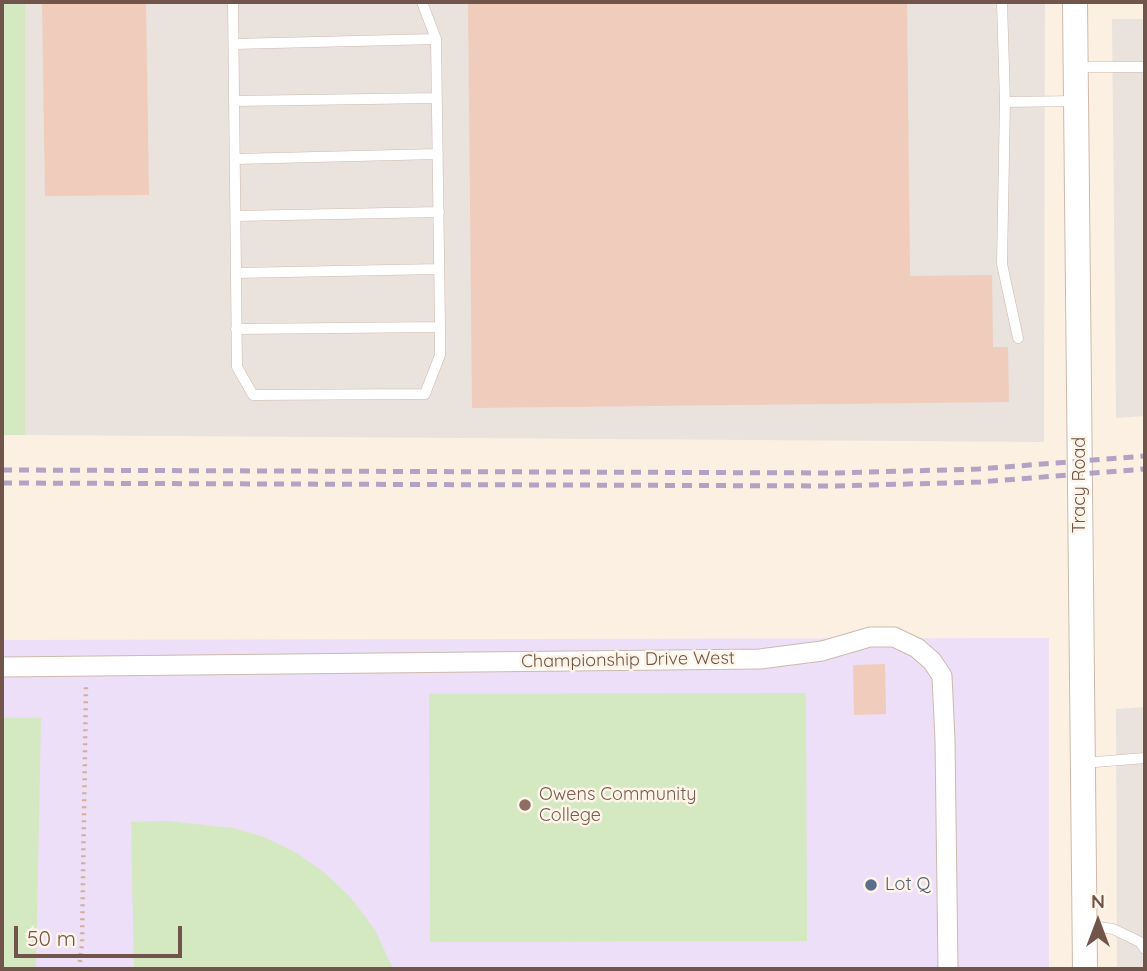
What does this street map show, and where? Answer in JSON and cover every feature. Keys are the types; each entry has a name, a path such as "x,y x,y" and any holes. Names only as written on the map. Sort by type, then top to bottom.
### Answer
{"street":[{"name":"Tracy Road","path":"1075,2 1085,969"},
{"name":"Championship Drive West","path":"2,667 761,659 821,651 870,637 894,637 918,648 932,661 942,676 948,969"}],"lane":[{"path":"233,2 237,367 253,395 425,394 440,355 440,327 436,39 422,2"},
{"path":"1002,2 1005,102 1002,264 1018,338"},
{"path":"234,44 436,39"},
{"path":"1076,67 1145,67"},
{"path":"234,101 437,98"},
{"path":"1005,102 1076,101"},
{"path":"235,159 438,155"},
{"path":"236,216 439,212"},
{"path":"236,273 439,269"},
{"path":"236,329 440,327"},
{"path":"1083,764 1145,758"},
{"path":"1084,925 1113,929 1140,942 1145,949"}],"path":[{"path":"79,969 82,944 86,666"}],"shaded area":[{"path":"25,2 1045,2 1044,442 25,435"},
{"path":"1112,19 1145,19 1145,416 1116,418"},
{"name":"Owens Community College","path":"1049,638 1049,969 2,969 2,640"},
{"path":"1145,707 1145,969 1117,969 1116,709"}],"green space":[{"path":"2,2 25,2 25,435 2,435"},
{"path":"806,693 807,941 430,942 429,694"},
{"path":"2,718 41,718 36,969 2,969"},
{"path":"167,821 234,828 264,837 297,853 326,874 351,898 375,930 393,969 134,969 131,822"}],"building":[{"path":"42,2 146,2 149,195 45,196"},
{"path":"468,2 907,2 910,276 992,275 993,347 1008,347 1009,402 472,408"},
{"path":"885,664 886,714 854,715 853,665"}],"railway":[{"path":"2,470 836,473 979,469 1145,456"},
{"path":"2,483 836,486 980,482 1145,469"}],"place":[{"name":"Owens Community College","path":"525,805"},
{"name":"Lot Q","path":"871,885"}]}
